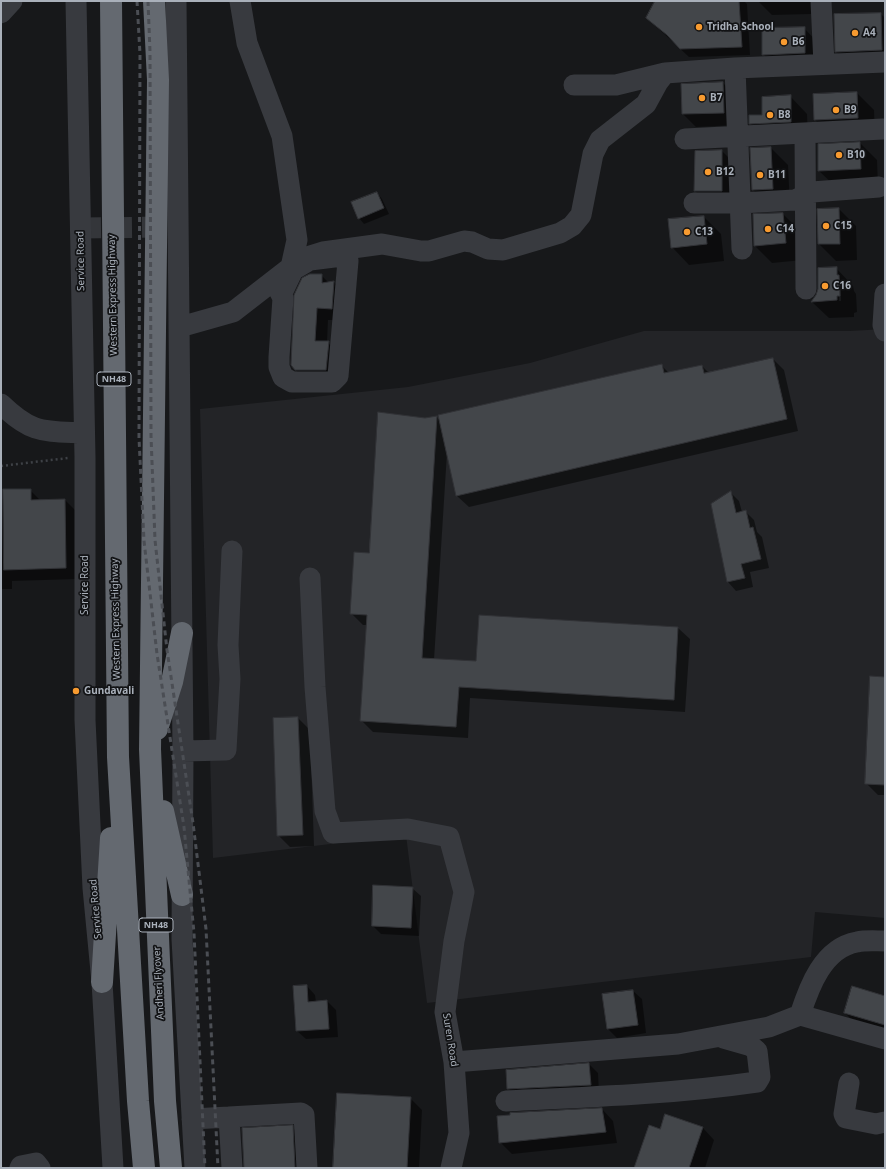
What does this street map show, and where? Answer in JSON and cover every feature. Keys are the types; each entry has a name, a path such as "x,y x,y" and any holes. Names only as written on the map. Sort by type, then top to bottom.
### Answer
{"highway":[{"name":"Western Express Highway","path":"111,1 118,757"},
{"name":"NH48","path":"150,749 158,88 154,1"},
{"path":"182,633 172,682 150,749 159,784 164,824 182,895"},
{"name":"Andheri Flyover","path":"150,749 153,853 165,1101 171,1168"},
{"path":"102,982 118,757"},
{"name":"NH48","path":"118,757 138,1101 144,1168"}],"street":[{"path":"1,13 12,1"},
{"name":"Service Road","path":"76,1 84,433 85,720 93,888 102,982 113,1168"},
{"path":"176,1 184,869 182,895 182,939 195,1168"},
{"path":"240,1 247,43 282,136 297,240 291,267"},
{"path":"821,1 824,64"},
{"path":"574,85 616,85 666,73 735,68 885,62"},
{"path":"735,68 742,249"},
{"path":"180,327 233,312 276,288 293,270 310,260 342,256 348,261 338,376 332,382 292,382 282,377 279,367 276,288 291,267 307,257 338,249 382,244 420,251 429,251 464,241 472,242 495,251 560,233 572,226 582,216 593,154 600,140 646,104 658,82 666,73"},
{"path":"685,139 883,129"},
{"path":"806,133 806,289"},
{"path":"694,203 740,203 796,200 812,192 879,187"},
{"path":"884,328 885,294"},
{"path":"1,404 17,419 38,430 84,433"},
{"path":"183,751 226,750 230,679 228,645 232,551"},
{"name":"Suren Road","path":"310,578 315,688 325,803 333,834 408,828 449,837 464,892 454,941 445,1012 454,1062 460,1133 451,1168"},
{"path":"800,1015 808,991 817,972 837,951 856,942 885,941"},
{"path":"454,1062 678,1044 769,1027 800,1015 885,1039"},
{"path":"506,1101 696,1091 758,1082 760,1077 757,1051 751,1046 717,1036"},
{"path":"849,1083 844,1114 846,1118 876,1124 885,1122"},
{"path":"192,1119 301,1113 304,1116 307,1168"},
{"path":"230,1117 232,1168"},
{"path":"20,1168 22,1166 36,1163 40,1168"}],"path":[{"path":"1,466 67,458"}],"shaded area":[{"path":"885,329 885,918 815,912 811,957 427,1003 406,835 213,858 200,409 408,387 530,363 644,331 850,331"}],"building":[{"name":"Tridha School","path":"655,1 739,1 742,47 680,49 667,35 646,18"},
{"name":"A4","path":"881,13 882,50 835,52 834,14"},
{"name":"B6","path":"805,27 805,53 762,55 762,28"},
{"name":"B7","path":"723,82 724,113 682,114 681,84"},
{"name":"B9","path":"857,92 858,118 814,120 813,94"},
{"path":"791,95 791,122 749,124 749,115 762,115 762,97"},
{"name":"B10","path":"860,142 861,169 818,171 818,144"},
{"name":"B11","path":"771,147 773,189 752,190 750,148"},
{"name":"B12","path":"722,150 722,191 694,191 695,151"},
{"path":"377,192 384,208 358,219 351,202"},
{"name":"C15","path":"839,208 840,244 818,244 817,209"},
{"name":"C14","path":"783,213 786,243 754,246 753,214"},
{"name":"C13","path":"704,216 707,244 671,248 668,219"},
{"name":"C16","path":"837,267 840,296 837,296 837,300 811,302 818,289 818,268"},
{"path":"310,274 322,274 322,283 334,281 332,309 317,308 315,341 329,341 326,370 295,370 291,365 294,295 302,278"},
{"path":"773,358 787,419 456,496 438,415 662,364 664,373 702,365 704,373"},
{"path":"378,412 425,418 437,416 422,658 476,661 479,615 678,627 674,700 459,687 456,727 360,721 367,615 350,614 354,552 369,553"},
{"path":"3,489 31,489 31,500 65,499 66,568 4,570"},
{"path":"731,491 736,513 746,510 750,528 753,527 761,559 741,564 745,578 727,582 711,504"},
{"path":"870,676 885,677 885,785 865,784"},
{"path":"298,717 303,835 277,836 273,718"},
{"path":"373,885 413,887 411,928 372,926"},
{"path":"307,985 308,1002 327,1000 329,1029 296,1031 293,986"},
{"path":"852,986 885,996 885,1025 844,1013"},
{"path":"633,990 638,1025 607,1029 602,994"},
{"path":"589,1063 591,1085 507,1089 506,1070"},
{"path":"337,1093 411,1097 407,1168 333,1168"},
{"path":"602,1108 606,1132 499,1143 497,1116 510,1115 510,1113"},
{"path":"665,1114 703,1127 689,1168 634,1168 649,1125 660,1129"},
{"path":"293,1125 295,1168 244,1168 242,1128"}],"tunnel":[{"path":"80,228 174,227"}],"railway":[{"path":"137,1 140,54 139,438 144,541 157,654 184,827 194,933 205,1168"},
{"path":"148,1 150,52 151,436 155,540 167,650 193,823 206,929 218,1168"}],"place":[{"name":"Tridha School","path":"699,27"},
{"name":"A4","path":"855,33"},
{"name":"B6","path":"784,42"},
{"name":"B7","path":"702,98"},
{"name":"B9","path":"836,110"},
{"name":"B8","path":"770,115"},
{"name":"B10","path":"839,155"},
{"name":"B12","path":"708,172"},
{"name":"B11","path":"760,175"},
{"name":"C15","path":"826,226"},
{"name":"C14","path":"768,229"},
{"name":"C13","path":"687,232"},
{"name":"C16","path":"825,286"},
{"name":"Gundavali","path":"76,691"}]}
